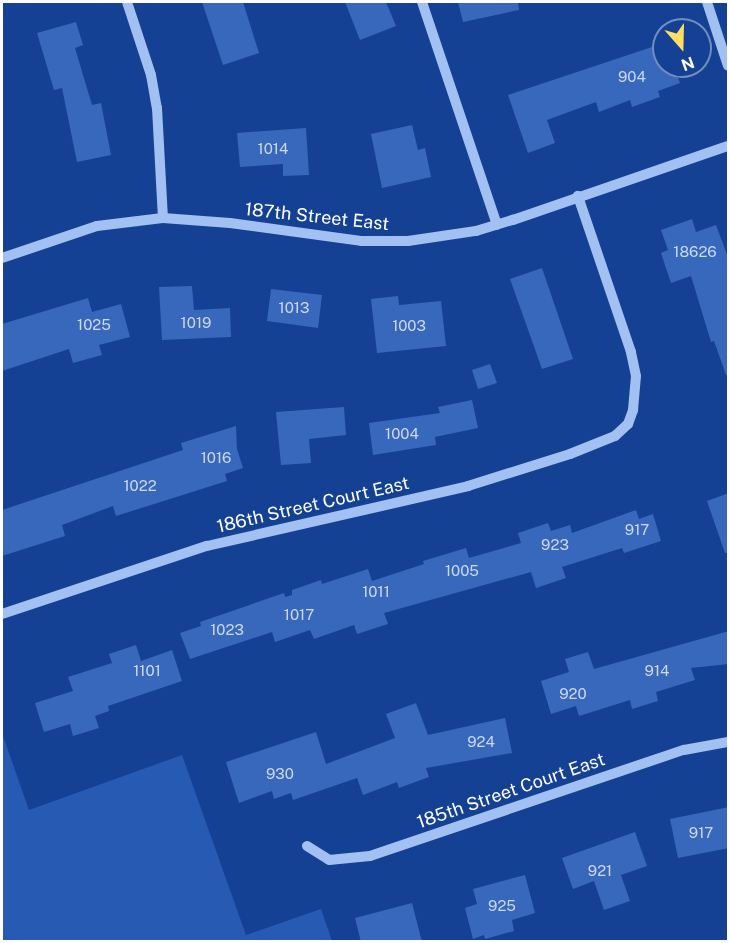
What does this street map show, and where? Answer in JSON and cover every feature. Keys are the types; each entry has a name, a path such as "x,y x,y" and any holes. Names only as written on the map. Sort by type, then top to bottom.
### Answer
{"street":[{"path":"127,2 151,75 157,108 163,218"},
{"path":"422,2 497,225"},
{"path":"707,2 729,66"},
{"name":"187th Street East","path":"2,258 97,226 163,218 230,223 382,243 408,241 497,225 729,146"},
{"name":"186th Street Court East","path":"2,614 207,546 468,486 570,454 615,436 628,424 637,393 631,352 578,196"},
{"name":"185th Street Court East","path":"307,846 329,860 370,856 684,750 729,742"}],"shaded area":[{"path":"2,733 29,810 182,755 246,935 321,909 332,941 2,941"}],"building":[{"path":"202,2 243,2 259,53 223,65"},
{"path":"345,2 386,2 396,26 360,40"},
{"path":"458,2 518,2 519,10 463,22"},
{"path":"76,22 83,45 75,48 92,105 101,103 111,155 77,162 62,88 54,90 37,33"},
{"path":"652,47 652,78 678,78 680,83 658,91 660,97 632,107 630,100 599,112 596,102 547,120 555,143 528,153 508,95"},
{"path":"412,125 418,150 425,148 431,177 382,188 371,134"},
{"path":"306,128 309,175 283,176 283,164 240,167 237,133"},
{"path":"692,219 696,232 716,225 729,260 729,375 726,375 714,341 711,342 691,276 671,283 661,253 668,250 661,230"},
{"path":"542,268 573,359 542,369 510,279"},
{"path":"192,286 194,310 230,308 231,337 162,340 159,287"},
{"path":"271,289 322,295 318,328 267,321"},
{"path":"398,296 399,305 441,301 446,346 377,353 371,299"},
{"path":"88,298 92,312 121,304 130,337 99,345 102,355 73,363 69,349 2,371 2,324"},
{"path":"490,364 497,383 478,389 472,370"},
{"path":"472,400 478,428 435,437 436,445 373,455 369,423 440,413 438,407"},
{"path":"344,407 346,435 309,439 311,463 281,465 276,412"},
{"path":"236,426 237,449 243,468 225,474 227,481 116,516 113,506 62,525 65,536 2,556 2,510 183,450 181,443"},
{"path":"729,493 729,553 725,553 707,501"},
{"path":"636,510 639,519 653,514 661,541 624,553 622,548 562,567 566,578 536,588 531,572 384,613 388,624 357,634 354,625 314,639 310,630 275,642 272,632 190,659 180,633 201,626 200,622 284,593 285,597 292,595 292,590 321,580 322,584 368,569 372,581 424,564 423,561 466,548 469,558 521,543 518,533 548,523 551,531 570,525 572,533"},
{"path":"729,631 729,664 691,668 695,680 656,692 658,701 632,709 630,700 579,716 576,706 551,714 541,681 569,672 565,659 588,652 594,669"},
{"path":"136,645 141,661 172,650 182,681 108,706 109,711 95,716 99,728 73,736 70,724 44,732 35,703 73,691 68,677 112,663 109,654"},
{"path":"416,703 428,735 505,718 512,753 426,768 429,777 399,788 397,782 363,795 357,778 293,800 291,793 274,799 272,791 239,803 226,762 316,732 326,764 395,738 386,714"},
{"path":"729,807 729,848 678,858 670,819"},
{"path":"635,832 647,866 621,875 630,901 604,910 594,881 573,889 562,858"},
{"path":"525,875 535,913 512,920 514,931 485,939 484,935 473,939 465,908 477,904 473,889"},
{"path":"412,903 422,942 361,942 355,918"}]}
